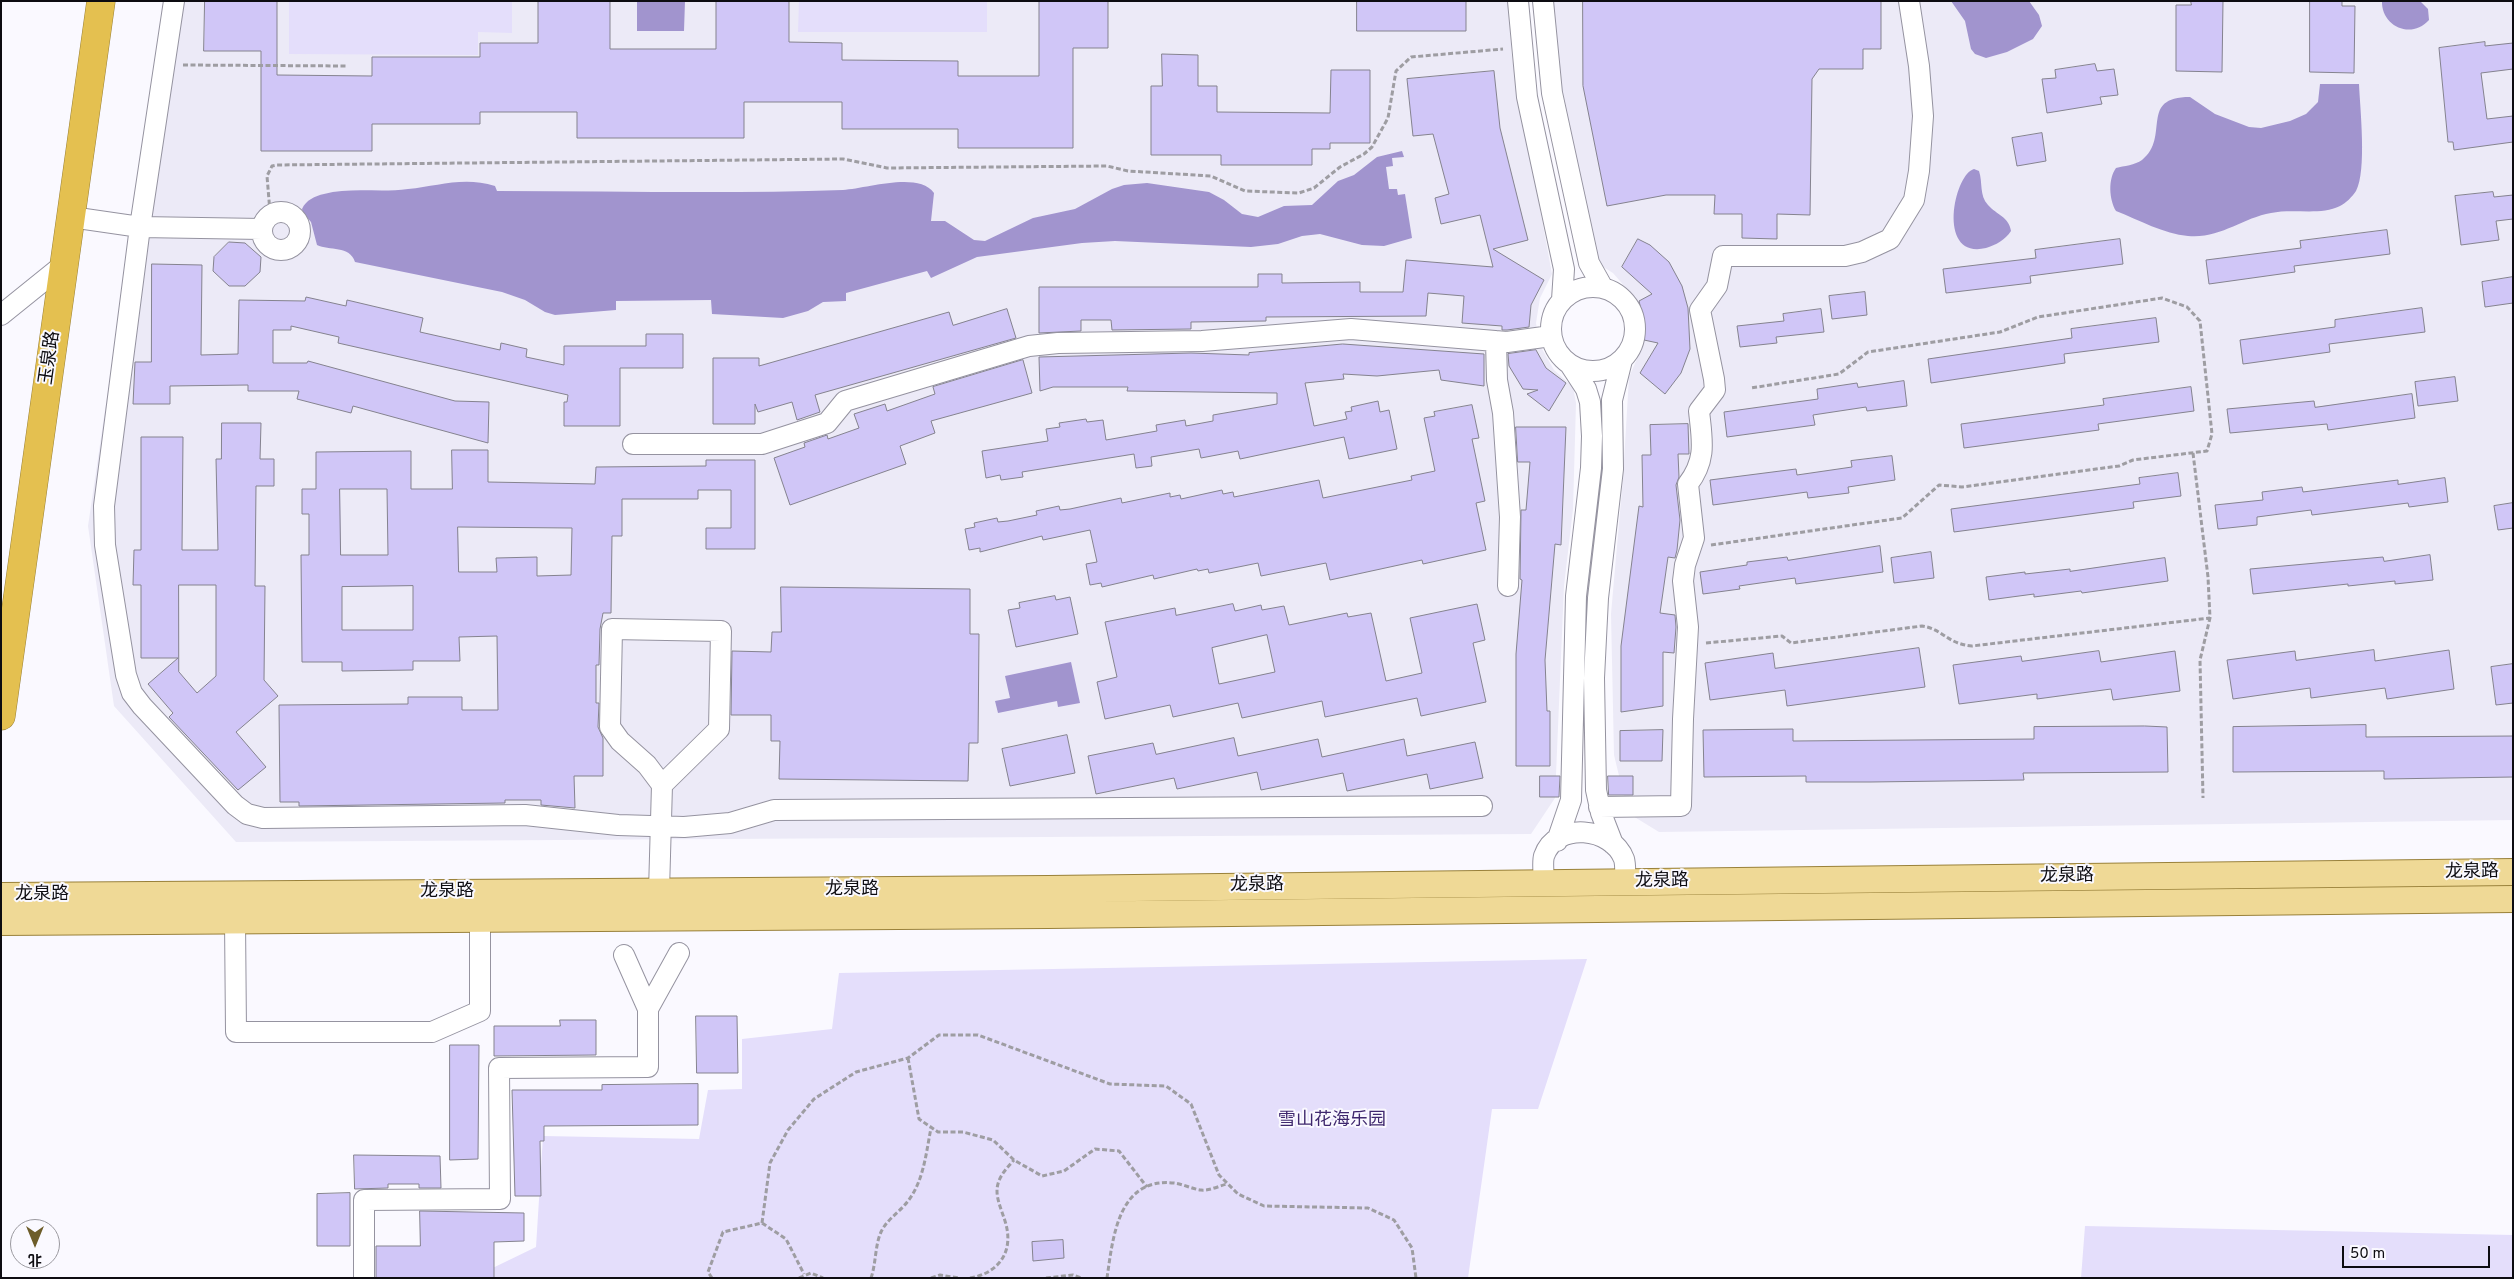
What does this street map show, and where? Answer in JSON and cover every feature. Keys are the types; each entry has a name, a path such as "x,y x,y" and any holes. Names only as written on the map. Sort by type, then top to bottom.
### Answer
{"highway":[{"name":"玉泉路","path":"1,716 101,1"}],"main road":[{"name":"龙泉路","path":"1,896 1544,883 2513,872"},
{"name":"龙泉路","path":"1,922 2513,899"}],"street":[{"path":"174,1 140,227 104,519 105,545 126,675 132,693 235,805 255,817 525,815 618,825 661,827 722,824 774,810 1482,806"},
{"path":"1518,1 1527,98 1564,269 1562,300 1551,320 1551,336 1556,351 1571,366 1586,389 1590,402 1592,436 1591,468 1575,604 1571,800 1556,841 1544,857 1544,883"},
{"path":"1543,1 1552,93 1589,263 1603,288 1623,300 1630,308 1634,319 1634,341 1622,360 1612,400 1613,469 1598,598 1594,678 1596,790 1599,806 1613,844 1624,861 1625,882"},
{"path":"1599,806 1681,806 1688,627 1683,581 1685,566 1694,538 1688,484 1697,470 1703,453 1699,411 1714,390 1714,379 1700,310 1717,286 1723,256 1837,257 1862,252 1890,239 1914,200 1922,141 1922,91 1909,1"},
{"path":"71,216 140,227 266,222"},
{"path":"1,315 64,265"},
{"path":"1562,300 1581,289 1603,288"},
{"path":"633,444 762,444 827,423 845,401 1029,346 1058,343 1202,342 1351,329 1496,342 1551,336"},
{"path":"1496,342 1497,380 1504,413 1510,517 1508,586"},
{"path":"1571,366 1586,371 1602,370 1622,360"},
{"path":"659,891 662,785 648,765 620,741 610,727 612,629 721,631 719,729 662,785"},
{"path":"1556,841 1566,836 1586,832 1596,834 1613,844"},
{"path":"235,920 236,1032 432,1032 480,1011 480,919"},
{"path":"648,1009 679,953"},
{"path":"364,1278 364,1200 500,1199 499,1068 648,1067 648,1009 624,955"}],"path":[{"path":"266,222 267,176 272,166 277,165 843,159 887,168 1106,166 1128,171 1211,176 1245,191 1298,193 1314,188 1372,147 1386,123 1394,77 1405,60 1411,57 1521,47"},
{"path":"165,65 348,66"},
{"path":"1691,548 1902,518 1939,485 1972,486 2119,466 2134,460 2207,451 2213,426 2200,320 2186,307 2162,298 2038,317 2000,332 1868,352 1839,374 1751,388"},
{"path":"2193,453 2208,577 2210,618 2200,660 2203,798"},
{"path":"1687,645 1782,636 1791,643 1922,626 1933,628 1954,643 1972,646 2210,618"},
{"path":"762,1222 770,1163 788,1130 814,1099 856,1072 908,1058 940,1035 978,1035 1110,1084 1166,1086 1191,1104 1219,1175 1238,1194 1264,1206 1368,1208 1394,1220 1412,1248 1416,1278"},
{"path":"908,1058 919,1118 938,1132 963,1132 993,1140 1014,1160 1042,1176 1064,1170 1095,1149 1118,1151 1147,1187"},
{"path":"872,1278 879,1235 886,1222 907,1203 921,1178 931,1128"},
{"path":"970,1278 983,1276 995,1269 1004,1258 1008,1231 997,1191 1000,1178 1014,1160"},
{"path":"1107,1278 1112,1242 1122,1210 1135,1193 1147,1187 1174,1183 1202,1190 1228,1184"},
{"path":"712,1278 708,1272 723,1232 762,1222 786,1239 804,1274"},
{"path":"799,1278 804,1274 811,1273 823,1278"},
{"path":"931,1278 940,1276 959,1278"},
{"path":"1046,1278 1073,1276 1081,1278"}],"shaded area":[{"path":"165,1 1508,1 1512,57 1552,274 1540,298 1536,323 1538,336 1542,349 1554,370 1573,387 1576,403 1573,509 1564,586 1555,798 1531,834 236,842 114,706 88,526"},
{"path":"637,1 685,1 684,31 637,31"},
{"path":"1552,1 2513,1 2513,820 1659,832 1628,813 1614,755 1611,614 1623,478 1629,377 1640,352 1642,323 1632,295 1613,273 1600,265 1552,44"},
{"path":"1951,1 2029,1 2039,15 2042,26 2033,39 2007,52 1986,58 1975,54 1971,49 1965,21"},
{"path":"2382,1 2420,1 2428,9 2429,20 2422,26 2414,29 2398,27 2386,17"},
{"path":"2320,84 2359,84 2362,139 2361,169 2356,191 2342,205 2324,211 2271,213 2221,231 2200,236 2170,233 2116,211 2110,189 2113,173 2116,168 2139,162 2150,151 2157,120 2165,104 2174,99 2190,97 2215,114 2249,127 2261,128 2290,121 2306,114 2318,102"},
{"path":"1402,151 1404,157 1392,158 1393,166 1386,167 1389,189 1397,189 1398,195 1405,194 1412,238 1384,246 1362,245 1320,234 1302,236 1278,244 1251,247 1115,241 1082,243 977,257 931,278 927,271 846,293 846,301 823,302 808,311 783,318 712,314 711,300 616,301 616,310 555,315 545,312 525,300 502,292 355,262 349,253 317,245 311,222 302,209 314,197 334,192 398,190 462,182 484,183 495,186 497,191 713,192 843,190 904,182 916,183 934,193 931,221 945,221 974,240 985,241 1033,218 1075,209 1112,189 1124,185 1147,183 1209,192 1224,200 1242,214 1258,217 1284,206 1312,205 1338,181 1354,175 1377,157"},
{"path":"1974,169 1979,171 1985,201 2008,222 2011,231 2000,242 1986,248 1970,248 1960,241 1955,230 1954,215 1960,185 1967,174"},
{"path":"1071,662 1080,703 1058,707 1057,701 998,713 995,701 1010,698 1005,676"}],"green space":[{"path":"289,1 512,1 512,33 478,32 478,55 289,54"},
{"path":"799,1 987,1 987,32 798,32"},
{"name":"雪山花海乐园","path":"1587,959 1538,1109 1492,1109 1468,1278 472,1278 536,1247 543,1136 699,1139 708,1090 742,1089 742,1039 832,1029 839,973"},
{"path":"2085,1226 2513,1235 2513,1278 2081,1278"}],"building":[{"path":"205,1 277,1 277,75 372,76 372,57 480,57 480,43 538,43 538,1 610,1 610,49 716,49 716,1 789,1 789,42 842,43 842,60 958,61 958,76 1039,76 1039,1 1108,1 1108,48 1073,48 1073,148 958,148 958,129 842,129 842,102 744,102 744,138 577,138 577,112 480,112 480,124 372,124 372,151 261,151 261,51 204,51"},
{"path":"1357,1 1466,1 1466,31 1357,31"},
{"path":"1583,1 1881,1 1881,49 1863,49 1863,69 1819,69 1812,79 1810,215 1777,214 1777,239 1742,238 1742,214 1714,214 1715,195 1666,195 1607,206 1583,86"},
{"path":"2191,1 2223,1 2222,72 2176,71 2176,5 2191,5"},
{"path":"2310,1 2342,1 2342,6 2355,6 2354,73 2310,72"},
{"path":"2485,42 2485,46 2513,43 2513,69 2481,73 2487,119 2513,116 2513,142 2454,150 2453,142 2448,142 2439,48"},
{"path":"1162,54 1198,55 1198,86 1217,86 1217,112 1330,113 1331,70 1370,70 1370,143 1330,143 1330,149 1312,149 1312,165 1221,165 1221,155 1151,155 1151,86 1162,86"},
{"path":"2095,64 2097,71 2114,69 2118,95 2100,97 2102,104 2047,113 2042,79 2056,78 2055,70"},
{"path":"1494,71 1500,128 1528,240 1493,249 1544,280 1531,305 1529,327 1502,330 1502,326 1462,323 1464,296 1428,293 1426,316 1266,317 1266,321 1191,322 1191,329 1112,330 1111,320 1081,320 1081,331 1039,333 1039,287 1258,287 1258,274 1282,274 1282,283 1360,282 1360,292 1403,292 1406,260 1493,267 1480,215 1441,224 1435,198 1449,194 1433,134 1413,136 1407,79"},
{"path":"2042,133 2046,161 2017,166 2012,138"},
{"path":"2493,192 2494,197 2513,195 2513,219 2496,221 2499,240 2461,245 2455,196"},
{"path":"2387,230 2390,254 2294,266 2295,272 2209,284 2206,260 2301,248 2300,241"},
{"path":"1638,239 1650,245 1669,262 1682,286 1688,308 1690,349 1681,373 1665,394 1640,373 1658,343 1644,340 1644,322 1639,301 1652,294 1622,267"},
{"path":"2120,239 2123,264 2030,276 2031,283 1946,293 1943,269 2036,258 2035,250"},
{"path":"229,242 245,243 261,257 260,272 245,286 229,286 213,271 214,257"},
{"path":"152,264 202,265 201,355 238,354 239,300 305,301 306,297 346,306 347,300 423,318 420,332 500,350 501,343 527,349 526,357 564,365 564,346 646,346 646,334 683,334 683,368 620,368 620,426 564,426 564,402 567,402 568,395 338,343 339,337 291,326 291,330 273,330 273,363 307,363 308,361 455,401 489,402 488,443 353,406 351,413 297,399 299,391 248,391 248,385 170,386 170,404 133,404 135,362 151,362"},
{"path":"2513,277 2513,303 2485,307 2482,282"},
{"path":"1865,292 1867,315 1832,319 1829,296"},
{"path":"2422,308 2425,332 2329,344 2330,352 2243,364 2240,340 2335,327 2335,320"},
{"path":"1007,309 1016,338 815,395 820,412 797,420 792,402 758,412 755,404 755,424 713,424 713,358 759,358 759,366 949,312 953,325"},
{"path":"1821,309 1824,332 1776,337 1777,343 1740,347 1737,326 1784,321 1783,314"},
{"path":"2156,318 2159,342 2064,354 2065,363 1931,383 1928,359 2072,338 2071,329"},
{"path":"1343,344 1484,354 1484,386 1441,380 1439,370 1377,376 1343,374 1344,379 1305,383 1314,426 1347,419 1345,412 1352,411 1351,407 1378,401 1380,412 1389,410 1397,449 1349,459 1344,437 1240,459 1238,451 1201,458 1199,449 1151,457 1152,466 1136,468 1134,454 1022,472 1023,477 1001,480 1000,475 986,478 982,451 1048,441 1046,429 1060,427 1059,423 1086,419 1087,422 1103,420 1106,440 1157,431 1156,425 1185,420 1186,426 1213,421 1213,415 1277,404 1277,393 1127,391 1128,387 1053,387 1040,391 1039,357 1191,353 1249,355 1249,353"},
{"path":"1536,350 1546,368 1566,383 1549,411 1527,394 1538,390 1523,389 1509,366 1508,354"},
{"path":"1023,360 1032,393 931,421 935,433 900,446 906,464 790,505 774,458 805,447 804,443 827,435 828,439 859,428 854,414 885,404 887,411 935,394 933,387"},
{"path":"2455,377 2458,401 2418,406 2415,382"},
{"path":"1904,381 1907,406 1867,411 1866,407 1813,415 1815,425 1727,437 1724,412 1818,399 1817,389 1857,383 1858,387"},
{"path":"2191,387 2194,411 2098,424 2099,430 1964,448 1961,424 2104,405 2103,399"},
{"path":"2412,394 2415,418 2328,430 2327,424 2230,433 2227,409 2314,401 2315,407"},
{"path":"1472,405 1479,438 1472,439 1485,501 1476,503 1486,550 1423,564 1422,560 1330,580 1326,563 1261,576 1258,563 1209,573 1208,569 1198,571 1197,569 1154,579 1153,575 1102,587 1101,583 1090,585 1086,564 1097,562 1090,530 1043,540 1042,536 980,552 980,548 969,550 965,529 975,527 974,523 997,518 998,522 1008,521 1037,515 1036,511 1059,506 1060,510 1070,509 1121,498 1122,503 1170,493 1170,497 1180,495 1181,499 1222,490 1223,494 1233,492 1234,497 1319,480 1323,498 1412,480 1411,476 1435,471 1424,418 1435,416 1434,412"},
{"path":"222,423 261,423 260,459 274,459 274,486 256,486 255,586 265,586 264,680 278,696 236,732 266,767 238,790 169,717 173,713 148,684 178,658 141,658 141,585 133,585 134,550 141,550 141,437 183,437 182,550 218,550 216,459 221,459","holes":["179,585 216,585 216,676 197,693 179,672"]},
{"path":"1688,424 1689,454 1678,454 1679,477 1676,485 1680,520 1677,550 1675,558 1668,557 1660,613 1675,615 1676,627 1674,653 1663,652 1663,706 1621,712 1621,646 1639,506 1643,507 1642,455 1651,455 1650,425"},
{"path":"1516,427 1566,427 1561,545 1555,544 1545,660 1547,711 1550,711 1550,766 1516,766 1516,654 1522,580 1520,579 1521,510 1526,510 1530,462 1518,462"},
{"path":"452,450 488,450 488,482 595,484 596,467 706,466 706,460 755,460 755,549 706,549 706,528 731,528 731,490 698,490 698,499 622,499 622,536 612,536 611,613 603,613 600,629 599,665 596,665 596,703 599,703 598,727 603,738 603,776 574,776 575,808 541,805 541,800 505,800 505,803 299,806 299,802 280,802 279,705 408,704 408,697 462,697 462,710 498,710 497,636 459,637 460,661 413,661 413,670 342,671 342,662 302,662 301,555 309,555 309,514 302,514 302,489 316,489 316,452 411,451 411,489 452,489","holes":["340,489 387,489 388,555 341,555","458,527 572,528 571,575 537,576 537,557 496,558 497,572 459,572","413,586 413,630 342,630 342,587"]},
{"path":"1892,456 1895,480 1848,487 1849,493 1808,498 1807,492 1713,505 1710,480 1796,469 1797,475 1852,467 1851,461"},
{"path":"2178,473 2181,496 2133,502 2134,508 1954,532 1951,509 2140,484 2139,478"},
{"path":"2445,478 2448,502 2409,507 2408,503 2312,515 2311,510 2257,517 2257,525 2218,529 2215,505 2263,500 2262,492 2302,487 2303,492 2398,480 2398,484"},
{"path":"2513,503 2513,528 2498,530 2494,506"},
{"path":"1880,546 1883,572 1796,584 1795,578 1739,586 1740,589 1703,594 1700,572 1747,565 1747,562 1787,557 1788,560"},
{"path":"1931,552 1934,578 1894,583 1891,558"},
{"path":"2430,555 2433,580 2395,584 2395,581 2348,586 2348,584 2253,594 2250,569 2383,557 2384,561"},
{"path":"2165,558 2168,581 2082,593 2081,591 2034,597 2034,594 1989,600 1986,577 2025,572 2025,574 2070,569 2070,571"},
{"path":"781,587 970,589 970,634 979,634 978,743 969,743 968,781 779,779 780,741 771,741 771,715 731,715 732,651 771,652 772,632 781,632"},
{"path":"1055,596 1056,600 1070,597 1078,634 1016,647 1008,610 1020,608 1019,603"},
{"path":"1233,604 1235,611 1261,605 1262,610 1284,606 1289,625 1347,613 1348,617 1371,613 1386,681 1422,673 1410,618 1477,604 1485,640 1473,643 1486,702 1421,716 1417,698 1325,717 1322,701 1242,718 1238,703 1173,717 1170,705 1105,719 1097,682 1117,677 1105,622 1175,608 1176,615","holes":["1267,635 1275,672 1219,684 1212,648"]},
{"path":"1919,648 1925,687 1787,706 1785,690 1710,700 1705,663 1773,653 1775,668"},
{"path":"2374,650 2375,661 2449,650 2454,689 2387,699 2385,688 2311,698 2310,688 2233,699 2227,660 2295,651 2296,660"},
{"path":"2099,651 2101,662 2175,651 2180,691 2113,700 2111,689 2037,699 2037,694 1959,704 1953,665 2021,656 2022,661"},
{"path":"2513,664 2513,703 2496,705 2491,667"},
{"path":"2366,725 2366,737 2513,736 2513,777 2384,779 2384,771 2233,772 2233,727"},
{"path":"2034,727 2167,727 2168,772 2023,773 2024,780 1870,782 1806,782 1806,776 1704,777 1703,730 1793,729 1793,741 2034,739"},
{"path":"1663,730 1662,761 1620,761 1620,731"},
{"path":"1067,735 1075,773 1010,786 1002,749"},
{"path":"1234,738 1238,756 1318,739 1322,757 1404,739 1407,756 1475,742 1483,778 1430,789 1427,774 1347,791 1343,773 1261,790 1257,772 1177,789 1174,778 1096,794 1088,756 1153,743 1156,754"},
{"path":"1540,776 1560,776 1559,797 1540,797"},
{"path":"1608,776 1633,776 1633,795 1609,795"},
{"path":"696,1016 737,1016 738,1073 697,1073"},
{"path":"560,1020 596,1020 596,1055 494,1056 494,1026 560,1026"},
{"path":"450,1045 479,1045 478,1159 450,1160"},
{"path":"698,1084 698,1125 544,1126 544,1141 540,1141 541,1196 515,1196 512,1090 602,1090 602,1085"},
{"path":"354,1155 440,1156 441,1188 419,1188 419,1184 388,1184 388,1188 355,1189"},
{"path":"350,1193 350,1246 317,1246 317,1194"},
{"path":"420,1211 524,1213 524,1241 494,1242 494,1278 376,1278 376,1246 420,1246"},
{"path":"1063,1240 1064,1258 1033,1261 1032,1242"}]}
